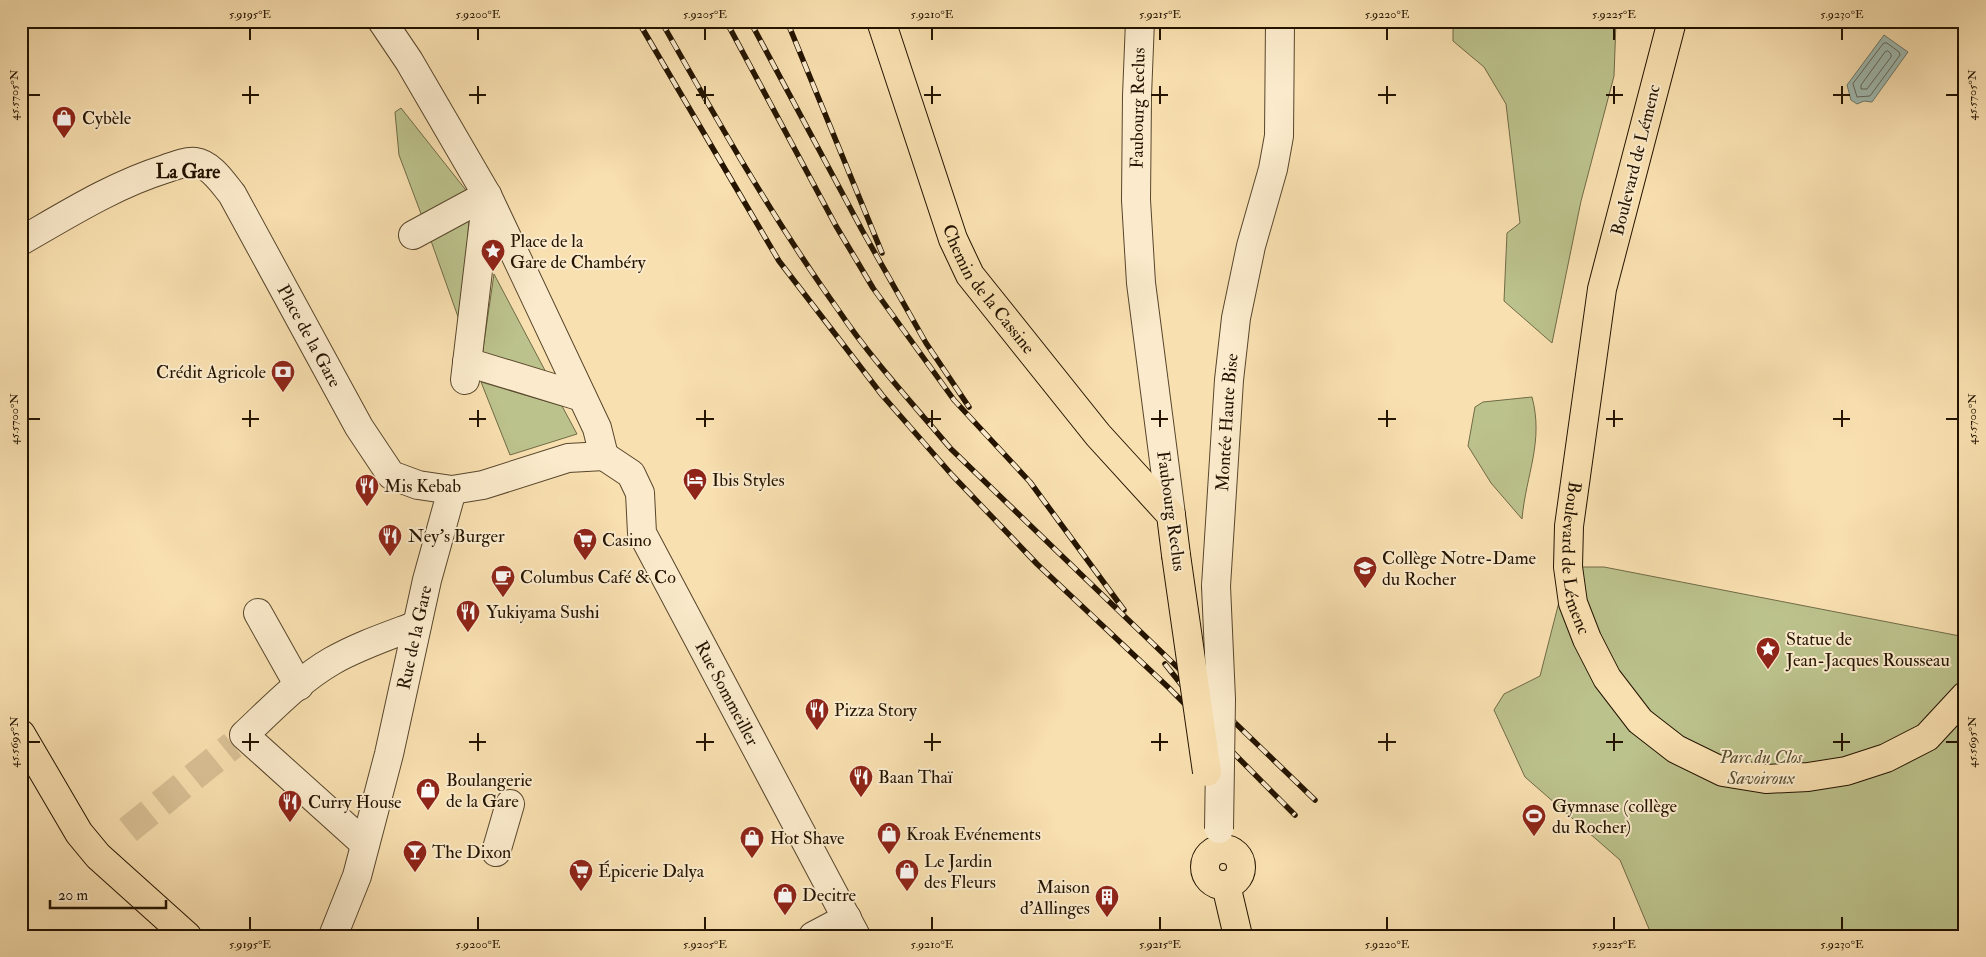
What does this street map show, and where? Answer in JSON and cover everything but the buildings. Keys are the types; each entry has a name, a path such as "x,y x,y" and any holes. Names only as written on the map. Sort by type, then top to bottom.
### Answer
{"main road":[{"name":"Chemin de la Cassine","path":"880,21 953,239 970,276 1098,435 1171,515"},
{"name":"Boulevard de Lémenc","path":"1672,21 1602,289 1569,526 1568,567 1573,603 1587,639 1606,678 1640,722 1676,749 1723,772 1766,779 1808,777 1846,771 1886,758 1927,737 1965,696"},
{"name":"Faubourg Reclus","path":"1171,515 1207,772 1220,839"},
{"path":"21,734 79,834 98,856 187,936"},
{"path":"1220,839 1207,856 1204,867 1207,878 1212,882 1226,885 1238,936"}],"street":[{"path":"382,21 410,60 487,194 597,428 604,456 568,458 483,485 452,490"},
{"name":"Faubourg Reclus","path":"1140,21 1136,200 1140,283 1171,515"},
{"name":"Montée Haute Bise","path":"1220,839 1222,699 1216,586 1229,380 1236,318 1252,246 1273,169 1279,136 1280,21"},
{"name":"Place de la Gare","path":"21,241 129,182 181,164 194,162 202,164 214,172 232,194 360,427 391,476 418,485 452,490"},
{"path":"413,235 487,194"},
{"path":"487,194 466,371 582,396"},
{"name":"Rue Sommeiller","path":"604,456 631,474 640,493 642,533 852,927"},
{"name":"Rue de la Gare","path":"333,936 357,876 388,754 427,580 452,490"},
{"path":"258,613 298,686"},
{"path":"365,844 239,741 298,686 330,662 352,651 417,625"},
{"path":"496,852 510,804"},
{"path":"813,936 852,927"}],"green space":[{"path":"1453,21 1616,21 1614,76 1581,201 1552,343 1504,301 1507,233 1520,223 1506,104 1484,67 1453,41"},
{"path":"401,108 469,194 423,219 399,155 395,112"},
{"path":"469,218 462,328 430,238"},
{"path":"494,274 549,378 482,356"},
{"path":"481,382 562,406 577,434 510,455"},
{"path":"1532,397 1535,413 1535,444 1522,519 1491,483 1468,446 1475,407 1483,402"},
{"name":"Parc du Clos Savoiroux","path":"1568,567 1604,567 1965,637 1965,936 1652,936 1620,860 1525,777 1494,710 1504,694 1540,676"}],"water":[{"path":"1884,35 1908,52 1872,102 1864,101 1857,104 1851,100 1847,85"}],"tunnel":[{"path":"128,830 233,745"}],"railway":[{"path":"638,21 779,261 882,395 952,475 1037,564 1169,688 1295,815"},
{"path":"661,21 791,241 865,347 893,381 951,449 1315,800"},
{"path":"726,21 836,226 873,288 954,400 1030,482 1124,610"},
{"path":"750,21 862,230 926,343 969,407"},
{"path":"787,21 882,253"},
{"path":"1165,664 1211,722"}],"place":[{"name":"Cybèle","path":"64,139"},
{"name":"Place de la Gare de Chambéry","path":"493,272"},
{"name":"Crédit Agricole","path":"283,393"},
{"name":"Ibis Styles","path":"695,501"},
{"name":"Mis Kebab","path":"367,507"},
{"name":"Ney's Burger","path":"390,557"},
{"name":"Casino","path":"585,561"},
{"name":"Collège Notre-Dame du Rocher","path":"1365,589"},
{"name":"Columbus Café & Co","path":"503,598"},
{"name":"Yukiyama Sushi","path":"468,633"},
{"name":"Statue de Jean-Jacques Rousseau","path":"1768,670"},
{"name":"Pizza Story","path":"817,731"},
{"name":"Baan Thaï","path":"861,798"},
{"name":"Boulangerie de la Gare","path":"428,811"},
{"name":"Curry House","path":"290,823"},
{"name":"Gymnase (collège du Rocher)","path":"1534,837"},
{"name":"Kroak Evénements","path":"889,855"},
{"name":"Hot Shave","path":"752,859"},
{"name":"The Dixon","path":"415,873"},
{"name":"Épicerie Dalya","path":"581,892"},
{"name":"Le Jardin des Fleurs","path":"907,892"},
{"name":"Decitre","path":"785,916"},
{"name":"Maison d'Allinges","path":"1107,918"}],"district":[{"name":"La Gare","path":"188,172"}]}
